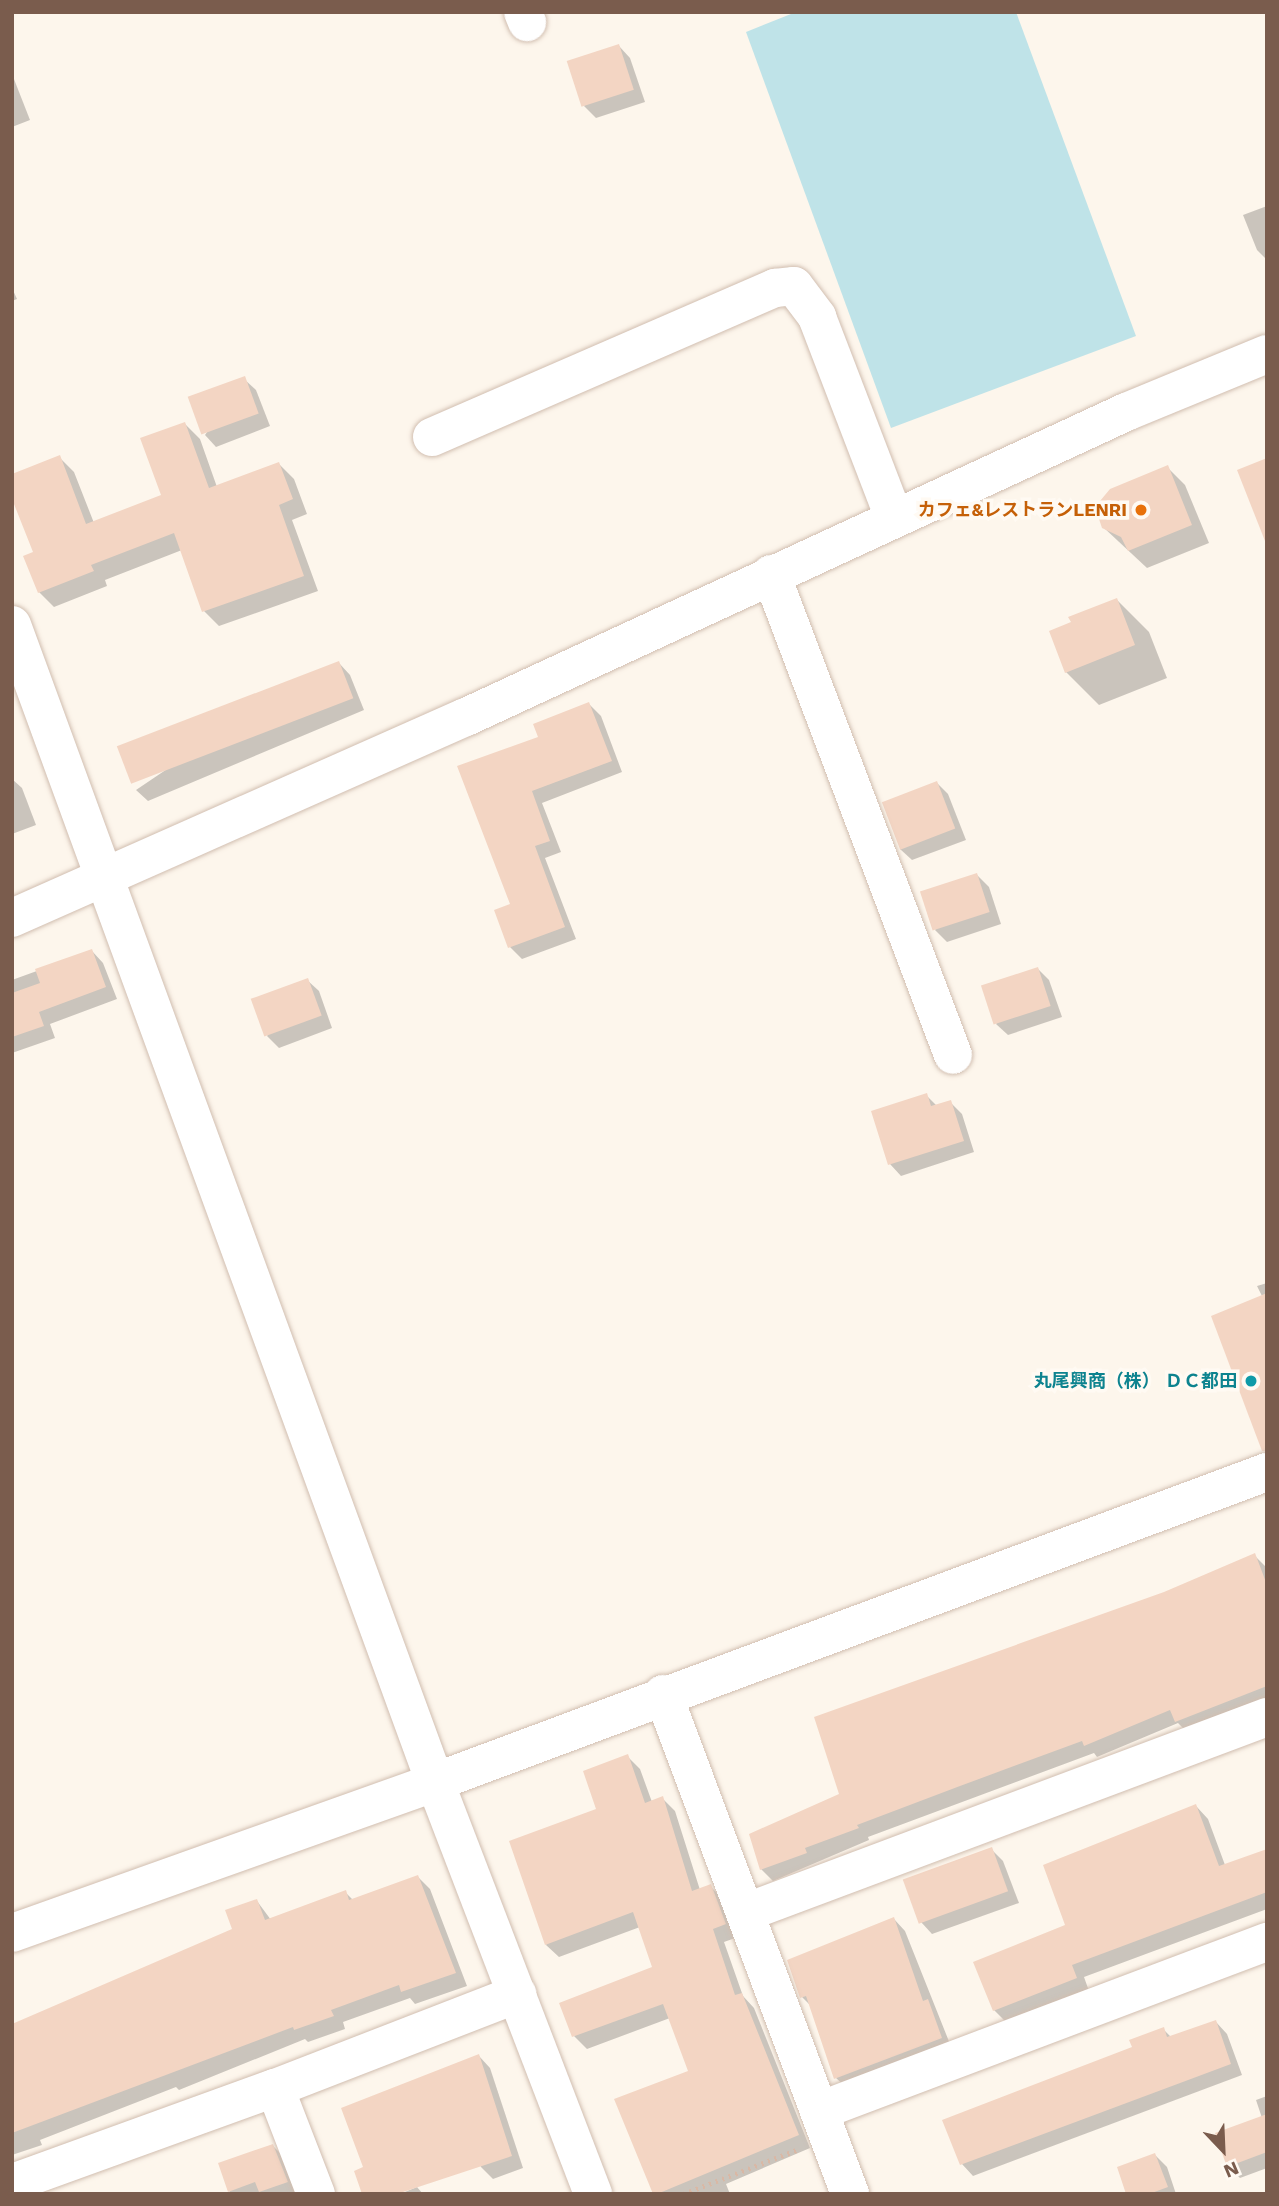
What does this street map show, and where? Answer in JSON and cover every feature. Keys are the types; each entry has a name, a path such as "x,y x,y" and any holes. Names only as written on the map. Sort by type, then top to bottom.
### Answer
{"street":[{"path":"432,436 775,288 794,286 817,317 894,518"},
{"path":"12,918 1126,412 1267,354"},
{"path":"771,574 953,1055"},
{"path":"12,625 435,1782 593,2194"},
{"path":"12,1933 435,1782 663,1694 1266,1476"},
{"path":"663,1694 747,1912 850,2194"},
{"path":"747,1912 1267,1717"},
{"path":"824,2124 1267,1942"},
{"path":"12,2183 275,2088 517,1994"},
{"path":"275,2088 316,2194"}],"path":[{"path":"683,2194 824,2124"}],"water":[{"path":"796,12 1016,12 1136,336 891,428 746,32"}],"building":[{"path":"619,44 634,90 582,107 567,61"},
{"path":"245,376 259,414 201,434 188,397"},
{"path":"185,422 209,488 279,462 293,499 279,505 304,576 202,612 174,533 91,565 94,571 38,593 23,556 33,552 12,499 12,474 60,455 86,524 161,495 140,438"},
{"path":"1267,458 1267,540 1265,541 1237,470"},
{"name":"カフェ&レストランLENRI","path":"1168,465 1192,525 1128,551 1121,537 1102,528 1095,507 1110,489"},
{"path":"1117,598 1135,645 1065,673 1049,631 1071,622 1068,617"},
{"path":"339,661 353,698 131,784 117,746"},
{"path":"589,702 612,761 532,791 550,841 535,846 565,927 508,948 494,910 510,904 457,766 538,737 533,724"},
{"path":"937,781 955,829 900,850 882,802"},
{"path":"977,873 990,912 933,931 920,892"},
{"path":"92,949 106,987 39,1012 44,1026 12,1037 12,993 40,983 35,969"},
{"path":"1038,967 1051,1006 994,1025 981,986"},
{"path":"308,978 322,1016 264,1036 251,999"},
{"path":"927,1093 931,1106 951,1100 964,1141 888,1165 871,1111"},
{"name":"丸尾興商（株） ＤＣ都田","path":"1267,1293 1267,1451 1262,1451 1211,1316"},
{"path":"1255,1553 1267,1585 1267,1686 1175,1722 1170,1710 1084,1746 1082,1741 857,1825 859,1828 805,1848 807,1853 760,1870 749,1834 839,1794 814,1717 1164,1592"},
{"path":"628,1754 645,1803 663,1796 692,1891 711,1884 726,1924 713,1929 735,1995 742,1993 799,2135 657,2194 653,2194 614,2099 688,2071 663,2004 572,2037 559,2003 652,1967 633,1912 545,1945 509,1841 596,1809 583,1771"},
{"path":"1196,1804 1219,1866 1267,1849 1267,1892 1072,1965 1077,1978 993,2011 973,1962 1065,1925 1043,1865"},
{"path":"992,1847 1008,1891 919,1924 903,1879"},
{"path":"418,1875 456,1973 401,1992 399,1985 331,2010 334,2016 294,2030 293,2027 12,2133 12,2024 232,1929 225,1910 257,1899 265,1920 346,1890 349,1900"},
{"path":"894,1917 923,2001 928,1999 942,2038 834,2079 806,1996 800,1998 787,1960"},
{"path":"1216,2020 1231,2064 960,2165 942,2120 1132,2047 1129,2040 1164,2027 1167,2037"},
{"path":"479,2054 512,2156 397,2194 362,2194 354,2171 363,2167 341,2108"},
{"path":"1267,2114 1267,2152 1227,2167 1215,2133"},
{"path":"273,2144 288,2182 259,2192 255,2182 228,2192 218,2163"},
{"path":"1155,2153 1168,2187 1149,2194 1126,2194 1117,2167"}],"place":[{"name":"カフェ&レストランLENRI","path":"1141,510"},
{"name":"丸尾興商（株） ＤＣ都田","path":"1251,1381"}]}
